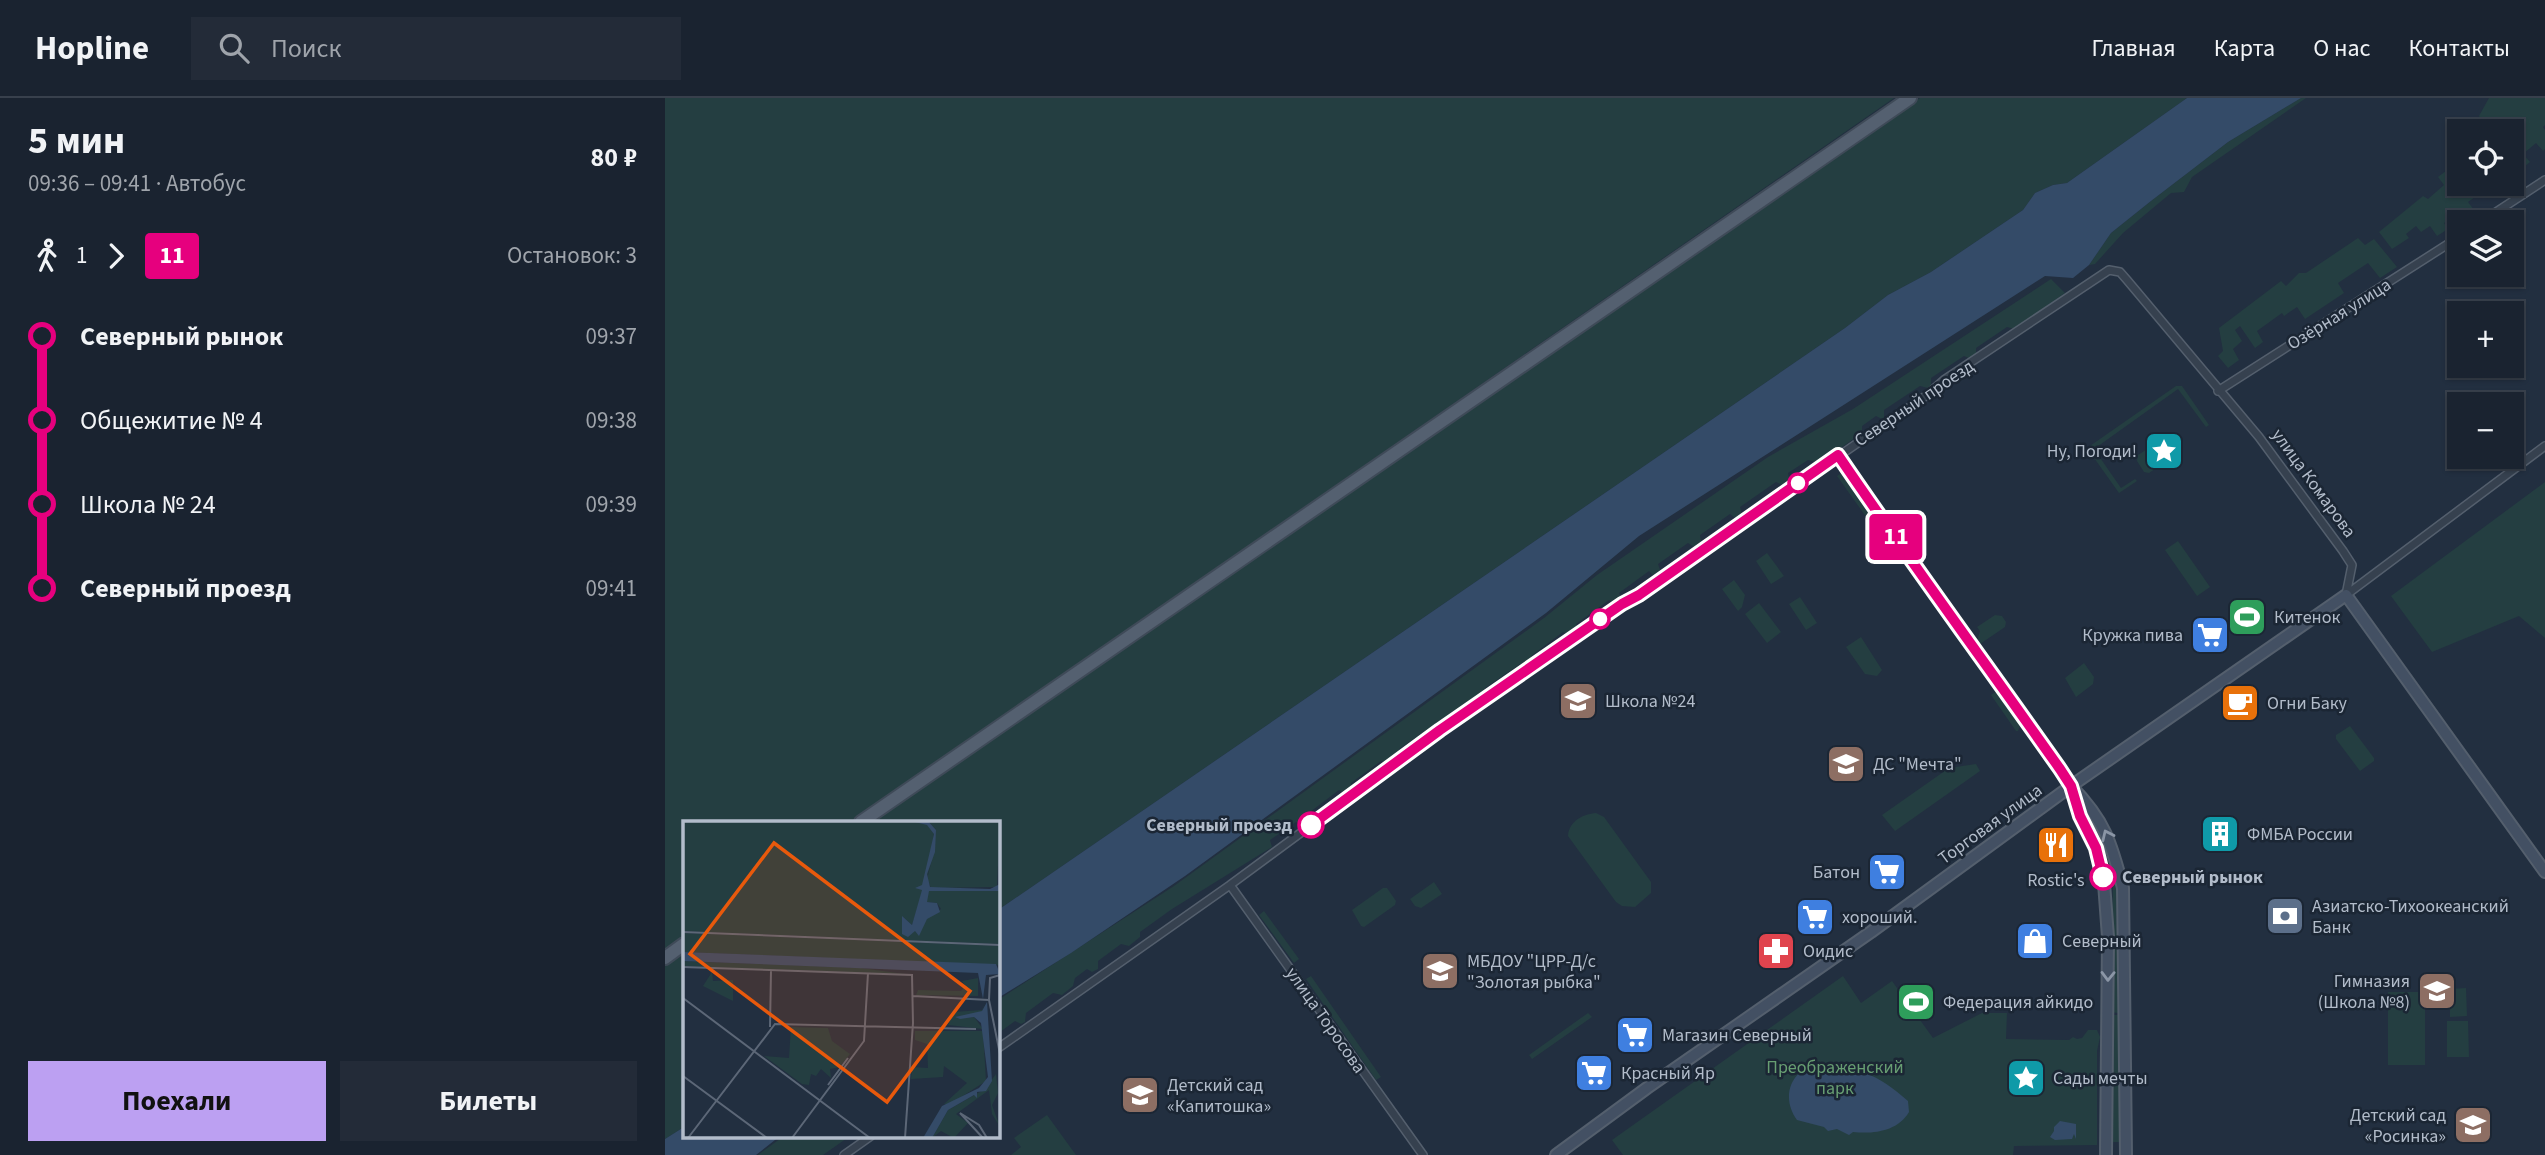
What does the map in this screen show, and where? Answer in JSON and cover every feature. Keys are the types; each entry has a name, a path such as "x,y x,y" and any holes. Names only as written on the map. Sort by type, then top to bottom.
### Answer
{"main road":[{"path":"862,821 1910,98"},
{"path":"665,958 683,945"}],"street":[{"path":"2499,210 2545,180"},
{"name":"Озёрная улица","path":"2218,391 2447,245"},
{"name":"улица Комарова","path":"2113,269 2127,280 2259,437 2352,565 2346,595"},
{"name":"Северный проезд","path":"999,1048 1230,885 1440,730 1927,395 1944,380 2113,269"},
{"name":"Торговая улица","path":"1556,1155 1899,912 2071,786 2346,595 2545,446"},
{"path":"1838,455 1937,598 1978,650 2071,786 2092,807 2112,845 2123,888 2126,1155"},
{"path":"2346,595 2545,872"},
{"path":"2071,786 2080,816 2096,848 2104,883 2108,937 2106,1155"},
{"name":"улица Торосова","path":"1230,885 1423,1155"},
{"path":"844,1155 868,1138"}],"green space":[{"path":"665,98 1894,98 851,821 683,821 683,938 665,950"},
{"path":"1920,98 2187,98 2067,183 2053,185 2035,193 2023,210 1931,272 1888,295 1845,328 999,909 999,821 872,821"},
{"path":"2301,98 2306,98 2192,177 2184,192 2171,193 2123,233 2095,264 2089,265 2111,233 2151,201 2228,142"},
{"path":"2489,98 2545,98 2545,149 2543,151 2536,143 2524,153 2524,119 2481,119 2479,116"},
{"path":"2524,155 2530,162 2524,167"},
{"path":"2447,170 2447,196 2476,196 2468,202 2474,210 2447,210 2447,221 2444,223 2447,230 2437,236 2430,226 2421,232 2416,226 2406,234 2409,238 2392,249 2379,232 2423,196 2428,199 2444,185 2438,177"},
{"path":"2358,238 2365,245 2374,239 2397,267 2380,278 2368,263 2338,283 2344,293 2305,319 2297,307 2284,316 2282,313 2257,331 2263,342 2255,348 2240,326 2235,330 2242,341 2233,349 2239,360 2228,368 2218,356 2223,351 2219,328 2281,281 2286,286 2299,273 2306,273"},
{"path":"2051,279 2065,293 2014,329 2007,327 1976,348 1976,355 1971,359 1964,356 1931,378 1931,386 1928,388 1920,386 1884,410 1882,419 1876,416 1862,426 1862,433 1819,463 1808,460 1788,473 1789,480 1782,485 1776,482 1740,507 1742,514 1735,518 1730,514 1700,535 1701,542 1694,547 1688,543 1658,564 1660,570 1653,575 1649,571 1619,593 1622,599 1615,604 1609,600 1576,624 1578,629 1568,635 1563,632 1531,656 1533,662 1525,667 1520,664 1485,688 1487,695 1478,701 1472,698 1447,716 1448,721 1432,733 1428,729 1399,749 1399,755 1387,764 1381,761 1351,783 1351,790 1345,794 1339,790 1310,812 1311,819 1302,825 1296,822 1270,840 1272,847 1172,909 1140,932 1140,937 1129,946 1121,944 1098,961 1098,969 1092,972 1087,969 1075,978 1073,986 1062,995 1053,993 1026,1013 1025,1022 1021,1024 1015,1021 1000,1032 999,1038 999,999 1174,886 1544,618 1597,575 1768,457 1853,409"},
{"path":"2176,386 2182,386 2209,425 2206,427 2178,389 2094,449 2121,488 2135,479 2137,481 2119,493 2087,448"},
{"path":"2171,434 2181,447 2180,452 2149,473 2144,472 2137,461 2138,455"},
{"path":"1843,472 1876,517 1873,522 1869,521 1837,476"},
{"path":"2545,482 2545,638 2519,616 2432,652 2391,596"},
{"path":"2178,541 2210,587 2197,596 2165,550"},
{"path":"1767,553 1784,576 1771,584 1756,561"},
{"path":"1734,580 1745,595 1738,611 1722,589"},
{"path":"1800,597 1817,623 1806,630 1789,604"},
{"path":"1759,603 1781,632 1767,643 1745,614"},
{"path":"1995,615 2002,616 2006,622 2005,627 1976,644 1980,631 1977,627"},
{"path":"1861,637 1882,670 1877,676 1865,674 1846,647"},
{"path":"2084,663 2094,677 2093,684 2076,697 2065,678"},
{"path":"1997,691 2021,724 2018,731 1991,695"},
{"path":"2350,726 2374,758 2374,761 2360,771 2336,739 2336,735"},
{"path":"1976,764 1980,771 1895,831 1882,815 1949,768"},
{"path":"2080,803 2086,806 2107,846 2116,888 2118,1013 2110,1012 2113,884 2103,847"},
{"path":"1596,813 1604,817 1651,882 1651,893 1635,907 1622,906 1616,902 1568,836 1577,819"},
{"path":"1434,882 1442,894 1421,908 1415,906 1410,899"},
{"path":"1383,888 1387,888 1396,901 1395,905 1364,927 1361,926 1352,910"},
{"path":"1264,911 1299,959 1294,963 1259,915"},
{"path":"683,952 683,1128 665,1139 665,964"},
{"path":"1311,976 1381,1077 1376,1080 1306,979"},
{"name":"Преображенский парк","path":"1843,976 1861,1003 1892,981 1933,1038 1982,1013 2007,1013 2006,1039 2069,1040 2073,1037 2082,1038 2088,1030 2097,1030 2100,1037 2097,1051 2097,1145 2014,1146 2013,1155 1623,1155 1612,1140"},
{"path":"2466,988 2467,1016 2450,1017 2450,989"},
{"path":"2388,992 2425,992 2425,1065 2388,1065"},
{"path":"1588,1013 1592,1017 1532,1059 1529,1055"},
{"path":"2112,1015 2119,1015 2120,1142 2112,1142"},
{"path":"2447,1021 2468,1021 2469,1057 2447,1057"},
{"path":"1047,1115 1076,1155 1011,1155 1021,1147 1014,1138"},
{"path":"781,1138 847,1138 823,1155 758,1155"}],"water":[{"path":"2187,98 2301,98 2228,142 2151,201 2111,233 2089,265 2073,278 2045,276 1639,536 1546,613 1185,876 1071,953 999,997 999,909 1845,328 1888,295 1931,272 2023,210 2035,193 2053,185 2067,183"},
{"path":"1815,1065 1854,1069 1876,1078 1908,1101 1909,1112 1891,1128 1869,1133 1853,1132 1849,1135 1837,1129 1828,1131 1824,1127 1797,1120 1790,1104 1790,1088 1799,1074"},
{"path":"2060,1121 2076,1124 2076,1139 2074,1134 2072,1139 2055,1140 2050,1137"},
{"path":"683,1128 683,1138 777,1138 756,1155 665,1155 665,1139"}],"bus line":[{"name":"11","path":"1311,825 1440,730 1838,455 1937,598 1978,650 2071,786 2080,816 2096,848 2103,877"}],"place":[{"name":"Ну, Погоди!","path":"2164,451"},
{"name":"Китенок","path":"2247,617"},
{"name":"Кружка пива","path":"2210,635"},
{"name":"Школа №24","path":"1578,701"},
{"name":"Огни Баку","path":"2240,703"},
{"name":"ДС \"Мечта\"","path":"1846,764"},
{"name":"Северный проезд","path":"1311,825"},
{"name":"ФМБА России","path":"2220,834"},
{"name":"Rostic's","path":"2056,845"},
{"name":"Батон","path":"1887,872"},
{"name":"Северный рынок","path":"2103,877"},
{"name":"Азиатско-Тихоокеанский Банк","path":"2285,916"},
{"name":"хороший.","path":"1815,917"},
{"name":"Северный","path":"2035,941"},
{"name":"Оидис","path":"1776,951"},
{"name":"МБДОУ \"ЦРР-Д/с \"Золотая рыбка\"","path":"1440,971"},
{"name":"Гимназия (Школа №8)","path":"2437,991"},
{"name":"Федерация айкидо","path":"1916,1002"},
{"name":"Магазин Северный","path":"1635,1035"},
{"name":"Красный Яр","path":"1594,1073"},
{"name":"Сады мечты","path":"2026,1078"},
{"name":"Детский сад «Капитошка»","path":"1140,1095"},
{"name":"Детский сад «Росинка»","path":"2473,1125"}]}
